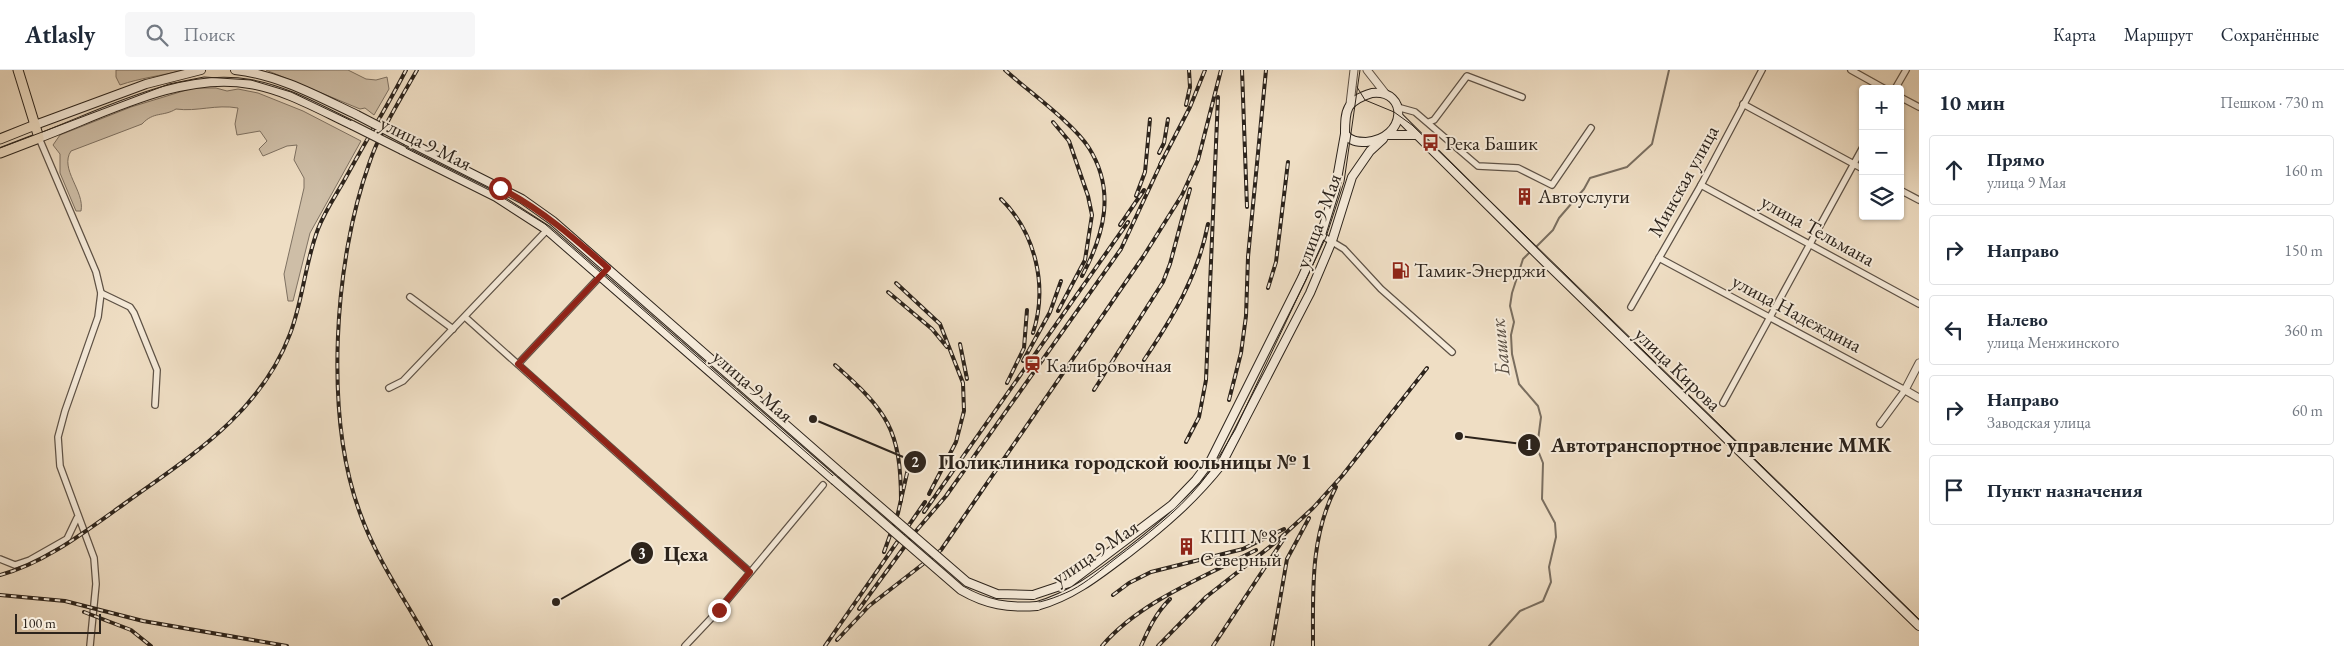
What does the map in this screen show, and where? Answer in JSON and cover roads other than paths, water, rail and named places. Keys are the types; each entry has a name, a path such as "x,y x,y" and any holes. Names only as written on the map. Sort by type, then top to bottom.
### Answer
{"main road":[{"path":"18,70 39,138"},
{"path":"0,139 146,84 201,70"},
{"name":"улица 9 Мая","path":"235,70 253,72 293,85 522,199 572,236 840,473 967,582 997,594 1033,596 1069,583 1172,504 1196,480 1211,460 1302,278 1336,190 1345,134"},
{"name":"улица 9 Мая","path":"0,153 149,96 205,81 251,84 274,90 352,125 496,197 547,230 961,590 977,600 1008,608 1037,606 1074,591 1094,579 1180,511 1204,487 1234,442 1310,292 1332,241 1352,177 1370,151 1386,137"},
{"path":"1385,93 1372,93 1350,104 1345,134 1350,139 1359,142 1386,137 1415,135"},
{"name":"улица Кирова","path":"1385,93 1394,101 1399,117 1415,135 1919,626"},
{"path":"1386,137 1399,117"}],"street":[{"path":"1350,104 1354,70"},
{"path":"1367,70 1385,93"},
{"name":"Минская улица","path":"1631,307 1701,185 1762,70"},
{"path":"1851,70 1878,85"},
{"path":"1897,85 1906,70"},
{"path":"1429,122 1434,120 1467,76 1522,97"},
{"path":"1904,99 1919,107"},
{"path":"1743,104 1859,168"},
{"path":"1396,107 1407,108 1429,122 1478,166 1518,168 1552,185 1591,128"},
{"path":"39,138 96,272 101,293 98,317 58,436 60,466 77,518 94,558 96,584 90,646"},
{"path":"1723,403 1859,154"},
{"name":"улица Тельмана","path":"1701,185 1919,304"},
{"path":"1904,192 1919,200"},
{"path":"389,388 403,382 466,318 547,230"},
{"path":"1320,235 1344,249 1381,289 1452,352"},
{"name":"улица Надеждина","path":"1659,258 1919,398"},
{"path":"518,364 608,268"},
{"path":"101,293 130,307 134,313 157,370 155,405"},
{"path":"410,297 454,330"},
{"path":"466,318 750,572"},
{"path":"1880,424 1904,390 1919,363"},
{"path":"685,646 824,485"},
{"path":"0,559 15,565 30,560 67,539 77,518"}],"waterway":[{"name":"Башик","path":"1534,249 1553,230 1559,218 1584,189 1590,178 1627,167 1652,144 1669,70"},
{"name":"Башик","path":"1489,646 1520,611 1543,601 1551,582 1549,567 1556,537 1555,523 1542,499 1543,463 1537,448 1541,417 1538,406 1519,384 1512,354 1511,335 1514,322 1510,306 1512,293 1523,259 1530,252"}],"tram line":[{"path":"0,148 169,84 204,77 251,80 291,92 497,194 545,224 951,579 967,590 993,601 1028,604 1059,596 1078,587 1094,576 1181,505 1200,484 1219,457 1235,430 1326,237 1344,182 1360,70"},
{"path":"1357,87 1365,100 1394,112 1412,125 1919,619"}],"railway":[{"path":"0,575 33,563 95,525 197,451 241,411 261,388 277,362 290,334 310,255 321,222 406,70"},
{"path":"417,70 379,140 369,164 357,203 341,291 338,338 338,386 341,431 349,474 360,513 384,565 431,646"},
{"path":"1005,70 1082,138 1097,164 1102,180 1104,213 1096,245 1082,276"},
{"path":"1186,105 1190,87 1189,70"},
{"path":"1160,165 1190,107 1205,70"},
{"path":"837,640 869,606 941,550 1143,257 1182,195 1198,160 1221,70"},
{"path":"1242,70 1247,207"},
{"path":"1229,400 1241,353 1246,316 1248,257 1266,70"},
{"path":"1186,442 1199,417 1206,380 1218,97"},
{"path":"1136,196 1145,172 1150,119"},
{"path":"1159,153 1164,143 1168,119"},
{"path":"1053,122 1069,141 1088,196 1092,215 1085,260 1058,311"},
{"path":"859,609 916,531 946,496 1121,249 1163,159"},
{"path":"1268,288 1276,262 1288,162"},
{"path":"1094,390 1163,282 1170,264 1190,189"},
{"path":"1120,225 1144,190"},
{"path":"1001,199 1023,228 1036,262 1039,279 1039,297 1033,333"},
{"path":"924,512 1128,222"},
{"path":"1144,360 1165,328 1191,279 1204,243 1208,224"},
{"path":"1023,361 1050,312 1061,281"},
{"path":"896,283 940,324 963,383 964,411 956,442 929,494"},
{"path":"888,292 932,329 947,347"},
{"path":"1007,383 1024,348 1027,310"},
{"path":"960,344 967,379"},
{"path":"835,365 879,409 888,423 898,456 901,501"},
{"path":"1158,646 1206,597 1276,542 1313,508 1342,476 1427,368"},
{"path":"884,552 898,513 910,460"},
{"path":"1313,646 1313,585 1317,545 1321,525 1336,487"},
{"path":"825,646 925,502"},
{"path":"1272,646 1287,559 1309,518"},
{"path":"1113,595 1129,583 1151,572 1243,549 1284,529"},
{"path":"1213,646 1283,540"},
{"path":"1102,646 1117,630 1154,603 1195,580 1256,550"},
{"path":"0,595 65,601 143,621 287,646"},
{"path":"1141,646 1153,621 1170,599"},
{"path":"84,612 131,630 151,646"}],"place":[{"name":"Река Башик","path":"1431,143"},
{"name":"Автоуслуги","path":"1524,196"},
{"name":"Тамик-Энерджи","path":"1400,270"},
{"name":"Калибровочная","path":"1032,365"},
{"name":"Поликлиника городской юольницы № 1","path":"813,419"},
{"name":"Автотранспортное управление ММК","path":"1459,436"},
{"name":"КПП №8 - Северный","path":"1186,547"},
{"name":"Цеха","path":"556,602"}]}
